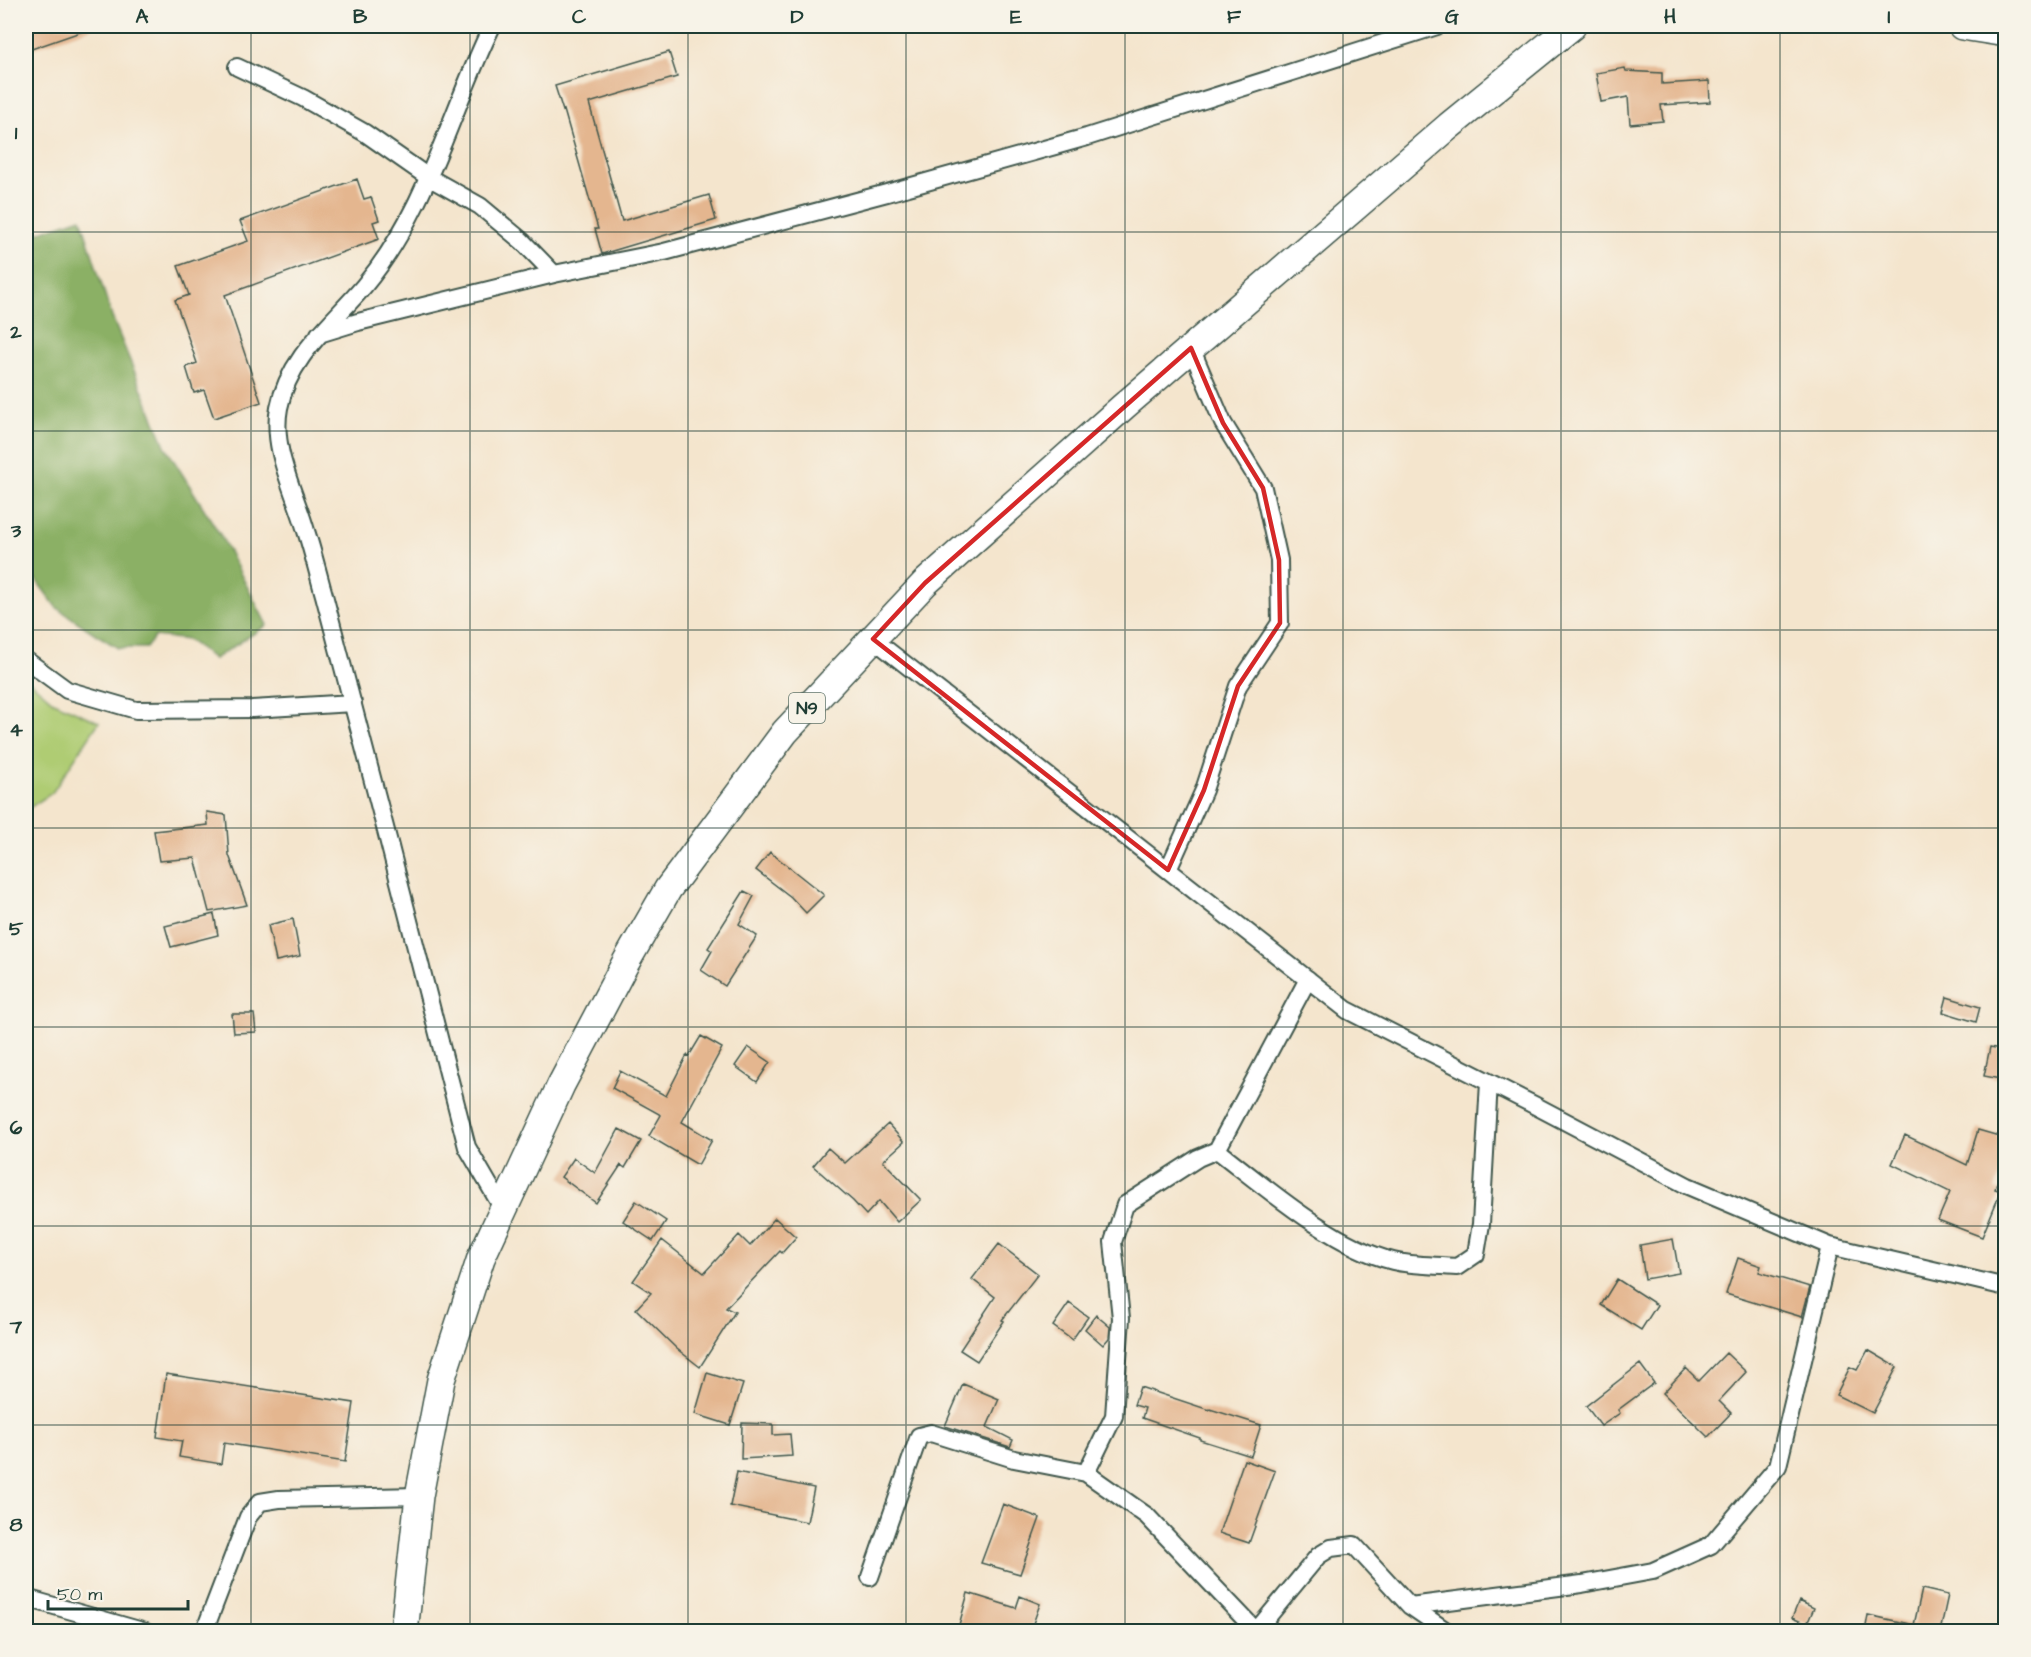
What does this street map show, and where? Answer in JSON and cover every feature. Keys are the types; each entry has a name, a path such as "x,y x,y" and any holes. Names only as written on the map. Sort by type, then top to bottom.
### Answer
{"highway":[{"name":"N9","path":"404,1632 418,1497 441,1380 481,1258 561,1085 626,962 668,889 785,732 925,584 1191,348 1449,126 1572,26"},
{"path":"1962,26 2006,33"}],"street":[{"path":"492,26 474,63 428,177 403,229 365,285 318,334 288,377 278,410 279,446 306,531 467,1147 503,1209"},
{"path":"318,334 554,274 675,249 898,190 1087,137 1437,26"},
{"path":"237,67 303,98 365,133 428,177 480,207 522,240 554,274"},
{"path":"1168,870 1204,790 1238,686 1280,623 1279,560 1263,488 1223,423 1191,348"},
{"path":"873,639 1347,1010 1689,1186 1830,1246 2006,1287"},
{"path":"26,660 67,690 136,710 252,709 352,703"},
{"path":"1086,1473 1114,1416 1120,1318 1113,1242 1125,1206 1197,1158 1217,1150 1308,979"},
{"path":"1217,1150 1293,1208 1351,1245 1392,1261 1457,1268 1476,1254 1481,1224 1490,1082"},
{"path":"1410,1606 1582,1584 1653,1571 1711,1545 1778,1466 1830,1246"},
{"path":"870,1577 919,1436 931,1433 1014,1458 1086,1473 1147,1516 1257,1631 1318,1556 1331,1548 1354,1545 1410,1606 1448,1632"},
{"path":"204,1632 248,1517 260,1502 279,1499 418,1497"},
{"path":"26,1598 146,1632"}],"highlighted area":[{"path":"1191,348 1223,423 1263,488 1279,560 1280,623 1238,686 1204,790 1168,870 873,639 925,583"}],"green space":[{"path":"81,218 112,317 166,448 221,536 267,625 214,659 188,640 155,636 146,648 118,648 56,607 36,580 26,571 26,237"},
{"path":"26,678 54,702 99,722 52,793 26,810"}],"building":[{"path":"26,26 92,26 92,28 26,51"},
{"path":"669,52 677,77 589,103 622,221 709,195 716,220 602,254 595,229 598,229 555,86"},
{"path":"1625,68 1626,71 1662,73 1662,84 1709,81 1710,102 1661,105 1663,121 1630,124 1628,97 1601,102 1596,73"},
{"path":"357,179 364,199 371,197 379,220 373,222 379,239 225,295 261,402 214,418 204,390 194,393 186,367 197,363 175,300 189,295 178,266 248,241 240,221"},
{"path":"207,812 226,815 229,855 247,905 209,912 195,858 159,861 154,831 208,825"},
{"path":"770,852 824,895 806,913 791,897 756,870"},
{"path":"744,891 754,896 739,924 757,936 725,986 701,970 712,951 708,948"},
{"path":"214,914 218,935 171,947 165,926"},
{"path":"293,919 300,956 276,961 268,925"},
{"path":"1947,997 1980,1007 1976,1022 1943,1012"},
{"path":"232,1014 254,1014 256,1032 234,1033"},
{"path":"701,1036 722,1048 682,1122 712,1140 698,1165 649,1136 661,1115 612,1088 620,1071 666,1096 687,1055 689,1056"},
{"path":"748,1047 770,1062 757,1082 735,1066"},
{"path":"1990,1047 2006,1050 2006,1080 1984,1076"},
{"path":"888,1124 904,1142 883,1161 921,1200 897,1222 879,1201 866,1215 813,1166 828,1148 845,1163"},
{"path":"619,1129 641,1141 625,1168 621,1165 596,1203 561,1177 574,1158 595,1173"},
{"path":"1978,1130 2006,1138 2006,1156 1995,1189 2001,1191 1982,1237 1938,1220 1950,1192 1892,1164 1905,1135 1967,1165"},
{"path":"636,1201 666,1221 653,1241 623,1221"},
{"path":"775,1218 796,1237 726,1308 735,1312 700,1367 677,1349 636,1309 651,1293 633,1281 662,1240 704,1273 739,1235 750,1246"},
{"path":"1673,1239 1679,1273 1645,1279 1640,1245"},
{"path":"999,1244 1038,1274 1002,1320 1004,1321 977,1361 960,1350 995,1297 972,1279"},
{"path":"1738,1258 1761,1266 1759,1272 1810,1287 1802,1317 1726,1294"},
{"path":"1617,1279 1657,1305 1641,1330 1601,1305"},
{"path":"1069,1303 1088,1317 1072,1340 1053,1326"},
{"path":"1096,1315 1110,1327 1109,1338 1103,1345 1085,1329"},
{"path":"1868,1350 1897,1367 1873,1413 1836,1395 1850,1367 1857,1370"},
{"path":"1726,1353 1746,1372 1719,1401 1731,1413 1708,1437 1663,1393 1686,1368 1699,1381"},
{"path":"1640,1364 1654,1383 1618,1410 1620,1413 1601,1426 1586,1406"},
{"path":"707,1373 743,1384 730,1425 695,1414"},
{"path":"166,1374 354,1403 345,1462 224,1443 221,1464 179,1457 182,1441 157,1437"},
{"path":"963,1384 999,1399 987,1427 1013,1440 1010,1447 945,1426"},
{"path":"1140,1387 1261,1425 1251,1456 1142,1418 1145,1408 1134,1405"},
{"path":"742,1423 773,1424 773,1435 790,1434 792,1456 741,1459"},
{"path":"1244,1460 1275,1471 1249,1543 1219,1533"},
{"path":"737,1472 814,1488 807,1522 730,1506"},
{"path":"1003,1504 1040,1518 1020,1574 981,1563"},
{"path":"1922,1589 1948,1595 1940,1632 1865,1632 1868,1615 1914,1625"},
{"path":"968,1593 1016,1608 1020,1596 1040,1604 1030,1632 957,1632"},
{"path":"1799,1601 1814,1608 1807,1624 1792,1618"}]}
